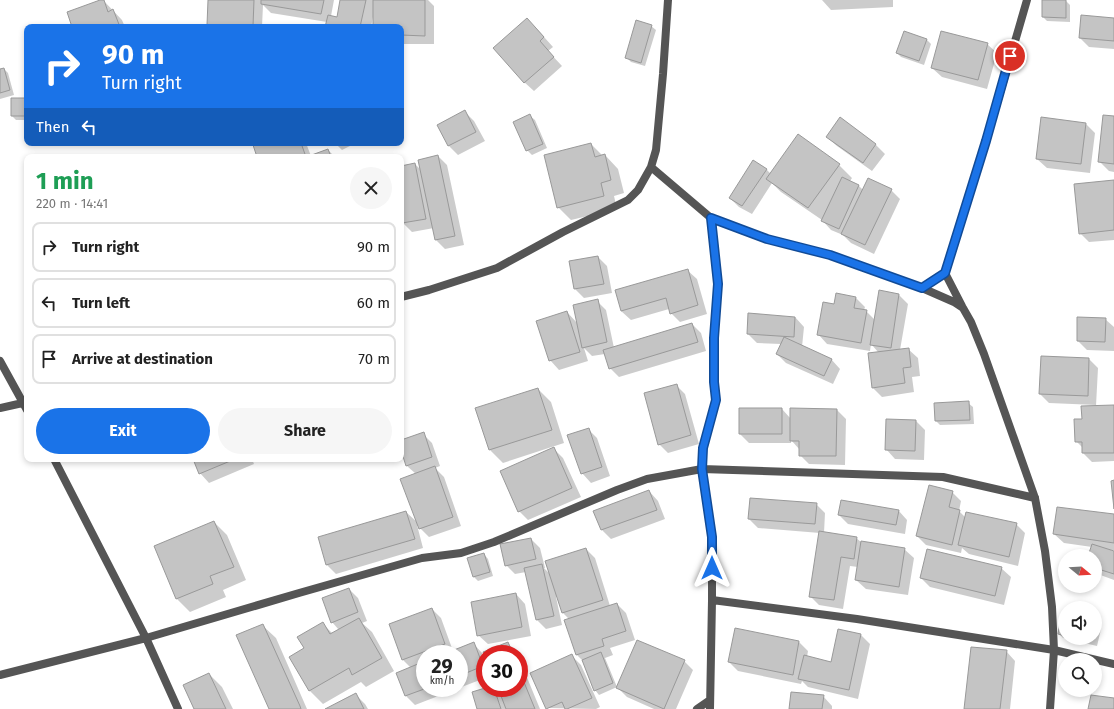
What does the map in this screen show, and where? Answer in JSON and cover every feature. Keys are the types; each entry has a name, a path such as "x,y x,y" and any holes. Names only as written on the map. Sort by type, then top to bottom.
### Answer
{"street":[{"path":"404,296 429,290 497,268 563,232 628,200 638,190 651,167 656,150 668,0"},
{"path":"922,288 945,273 986,141 1027,0"},
{"path":"651,167 711,218 767,239 830,255 922,288 954,302 963,308"},
{"path":"697,709 710,705 712,537 702,469 703,448 716,400 714,382 714,338 718,284 711,218"},
{"path":"945,273 971,322 984,354 1035,498 1045,551 1052,607 1054,650 1050,709"},
{"path":"0,361 24,402"},
{"path":"0,408 24,405"},
{"path":"56,462 146,638 178,709"},
{"path":"0,675 146,638 422,558 461,553 494,542 617,490 647,479 702,469 943,477 1035,498"},
{"path":"712,600 1054,650 1114,664"}],"building":[{"path":"100,0 104,0 108,12 113,9 119,24 71,24 67,12"},
{"path":"208,0 254,0 253,24 207,24"},
{"path":"261,0 324,0 321,14 261,4"},
{"path":"340,0 366,0 361,24 326,24 328,15 337,17"},
{"path":"373,0 425,0 425,36 404,35 404,24 373,24"},
{"path":"1042,0 1066,0 1066,18 1042,17"},
{"path":"1081,15 1114,18 1114,41 1079,38"},
{"path":"527,18 544,37 540,41 554,57 524,83 493,48"},
{"path":"636,20 652,25 641,63 625,58"},
{"path":"904,31 927,39 919,61 896,53"},
{"path":"941,31 988,43 978,80 931,68"},
{"path":"4,68 10,90 0,93 0,69"},
{"path":"11,98 24,98 24,116 11,116"},
{"path":"465,110 476,132 448,146 437,125"},
{"path":"530,114 543,144 526,151 513,122"},
{"path":"1103,115 1114,116 1114,164 1098,162"},
{"path":"840,117 876,144 863,163 826,137"},
{"path":"1041,117 1086,123 1081,164 1036,159"},
{"path":"798,134 840,164 808,208 766,179"},
{"path":"591,143 595,157 605,154 611,180 601,183 604,196 557,208 544,155"},
{"path":"253,146 302,146 305,154 256,154"},
{"path":"328,149 330,154 314,154"},
{"path":"438,155 455,236 435,240 418,160"},
{"path":"753,160 767,169 742,206 729,198"},
{"path":"415,163 426,219 404,223 404,165"},
{"path":"842,177 859,185 839,229 821,221"},
{"path":"868,178 892,189 865,245 841,234"},
{"path":"1114,180 1114,230 1079,234 1074,184"},
{"path":"598,256 604,284 574,289 569,261"},
{"path":"688,269 698,305 670,314 666,298 621,311 615,290"},
{"path":"879,290 899,294 891,348 870,345"},
{"path":"836,293 856,297 854,308 867,310 861,343 817,335 823,302 834,304"},
{"path":"598,299 607,342 582,348 573,305"},
{"path":"567,311 580,352 549,361 536,321"},
{"path":"748,313 795,317 794,337 747,334"},
{"path":"1077,317 1106,318 1105,342 1077,341"},
{"path":"692,323 698,342 609,369 603,350"},
{"path":"784,337 832,359 824,376 776,354"},
{"path":"909,348 911,367 903,368 905,383 872,388 868,353"},
{"path":"1041,356 1089,358 1088,396 1039,394"},
{"path":"677,384 691,435 658,445 644,393"},
{"path":"538,388 552,430 489,450 475,408"},
{"path":"969,401 970,420 935,421 934,403"},
{"path":"1114,405 1114,453 1082,453 1082,442 1075,442 1074,419 1082,419 1081,406"},
{"path":"739,408 782,408 782,434 739,434"},
{"path":"790,408 837,409 836,456 799,456 799,441 790,441"},
{"path":"886,419 916,420 915,451 885,450"},
{"path":"589,428 602,467 581,474 567,435"},
{"path":"424,432 432,457 406,466 404,460 404,439"},
{"path":"554,447 572,488 518,512 500,471"},
{"path":"194,462 228,462 199,474"},
{"path":"435,466 453,517 419,529 400,479"},
{"path":"1114,480 1114,509 1111,481"},
{"path":"929,485 953,491 949,507 960,510 952,545 916,536"},
{"path":"649,490 657,510 601,530 593,511"},
{"path":"750,498 817,503 815,524 748,519"},
{"path":"841,500 899,510 896,525 838,515"},
{"path":"1057,507 1114,514 1114,543 1053,534"},
{"path":"406,511 415,539 326,565 318,537"},
{"path":"966,512 1017,523 1009,557 958,545"},
{"path":"214,521 234,567 210,576 213,584 176,599 154,546"},
{"path":"819,531 857,537 854,559 841,557 834,600 809,597"},
{"path":"531,538 536,559 505,566 500,544"},
{"path":"861,541 905,548 899,587 855,580"},
{"path":"1092,544 1114,551 1114,574 1102,570 1102,549 1090,549"},
{"path":"586,548 603,600 562,613 545,561"},
{"path":"927,549 1002,567 995,596 920,578"},
{"path":"484,553 490,572 473,577 467,558"},
{"path":"542,564 554,616 536,620 524,568"},
{"path":"349,588 358,612 331,623 322,598"},
{"path":"516,593 522,627 477,636 471,602"},
{"path":"617,603 626,631 602,639 604,646 576,655 564,620"},
{"path":"432,608 445,644 416,645 416,655 402,660 389,624"},
{"path":"359,618 382,658 352,675 349,668 309,691 289,657 304,648 297,637 323,622 330,634"},
{"path":"263,624 301,709 269,709 236,635"},
{"path":"735,628 799,641 793,675 728,662"},
{"path":"838,629 861,634 849,690 798,679 804,655 831,662"},
{"path":"637,640 685,660 664,709 616,688"},
{"path":"474,642 476,647 476,669 468,672 468,645 466,645"},
{"path":"508,642 509,645 500,645"},
{"path":"971,647 1007,650 1000,709 964,709"},
{"path":"601,652 613,683 594,691 582,660"},
{"path":"572,654 592,698 567,709 565,709 562,702 546,709 530,673"},
{"path":"416,665 416,692 405,696 396,673"},
{"path":"209,673 226,709 194,709 183,685"},
{"path":"476,691 476,697 497,697 501,709 477,709 472,692"},
{"path":"528,692 535,709 506,709 501,697 528,697"},
{"path":"791,692 824,695 822,709 789,709"},
{"path":"356,693 364,709 325,709"},
{"path":"1091,697 1114,698 1114,709 1088,709"}],"route":[{"path":"712,568 712,537 702,469 703,448 716,400 714,382 714,338 718,284 711,218 767,239 830,255 922,288 945,273 986,141 1010,56"}]}
